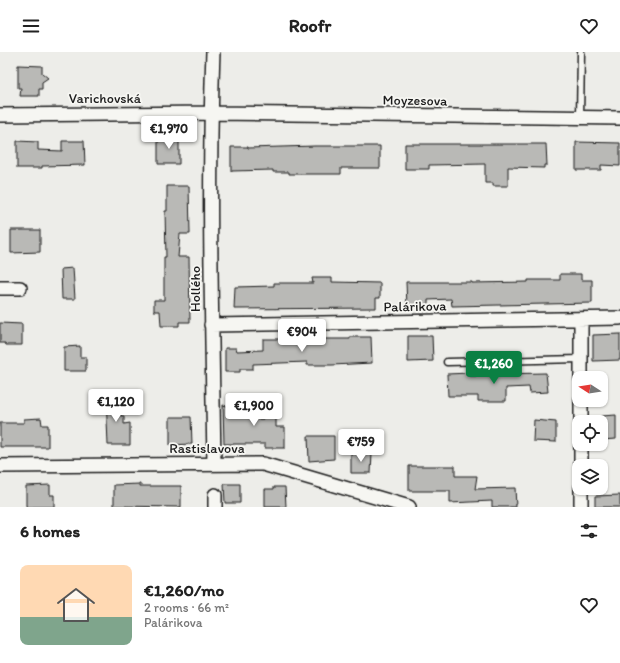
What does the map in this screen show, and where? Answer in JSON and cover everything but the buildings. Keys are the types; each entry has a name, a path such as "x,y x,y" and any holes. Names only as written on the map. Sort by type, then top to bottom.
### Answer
{"street":[{"name":"Hollého","path":"212,52 211,325 214,464"},
{"name":"Varichovská","path":"0,114 211,113"},
{"name":"Moyzesova","path":"211,113 620,118"},
{"path":"0,288 20,288"},
{"name":"Palárikova","path":"211,325 620,318"},
{"path":"580,319 581,371"},
{"name":"Rastislavova","path":"0,466 263,464 409,507"},
{"path":"581,495 581,507"}],"lane":[{"path":"580,118 581,52"},
{"path":"447,362 581,359"}]}
